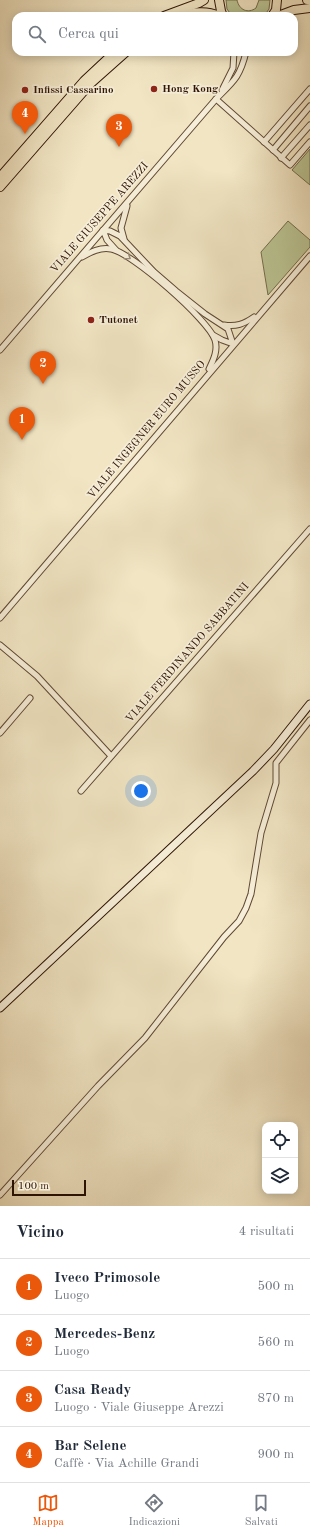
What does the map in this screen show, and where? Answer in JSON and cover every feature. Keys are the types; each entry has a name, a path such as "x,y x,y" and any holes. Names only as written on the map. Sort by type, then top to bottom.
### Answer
{"main road":[{"path":"175,12 204,0"},
{"path":"218,0 221,12"},
{"path":"275,12 277,0"},
{"path":"289,12 310,8"},
{"path":"0,177 84,81 111,56"},
{"path":"0,188 90,84 122,56"}],"street":[{"path":"216,99 231,74 234,56"},
{"path":"216,99 235,80 245,56"},
{"path":"264,142 310,89"},
{"path":"216,99 290,165 310,142"},
{"name":"VIALE GIUSEPPE AREZZI","path":"0,350 216,99"},
{"path":"273,150 310,106"},
{"path":"282,158 310,125"},
{"path":"124,240 121,228 129,200"},
{"path":"103,230 115,233 124,240 154,272 176,291 205,314 223,325 230,332 233,344"},
{"path":"103,230 107,240 116,250 144,268 174,294 198,316 213,335 216,342 215,356 207,375"},
{"path":"79,258 99,249 106,248 116,250"},
{"name":"VIALE INGEGNER EURO MUSSO","path":"1,616 310,256"},
{"path":"223,325 240,325 261,312"},
{"path":"213,335 233,344"},
{"name":"VIALE FERDINANDO SABBATINI","path":"80,791 310,528"},
{"path":"0,645 37,676 111,756"},
{"path":"0,733 30,698"},
{"path":"0,1008 253,771 274,749 310,704"},
{"path":"0,1195 98,1086 145,1038 210,954 239,921 251,894 261,833 276,783 276,763 310,720"}],"green space":[{"path":"226,0 237,0 242,9 250,11 256,8 259,0 270,0 269,9 267,12 229,12 227,9"},
{"path":"310,149 310,185 292,170"},
{"path":"288,221 310,240 310,247 268,295 261,252"}],"place":[{"name":"Hong Kong","path":"154,89"},
{"name":"Infissi Cassarino","path":"25,90"},
{"name":"Bar Selene","path":"25,134"},
{"name":"Casa Ready","path":"119,147"},
{"name":"Tutonet","path":"91,320"},
{"name":"Mercedes-Benz","path":"43,384"},
{"name":"Iveco Primosole","path":"22,440"}]}
